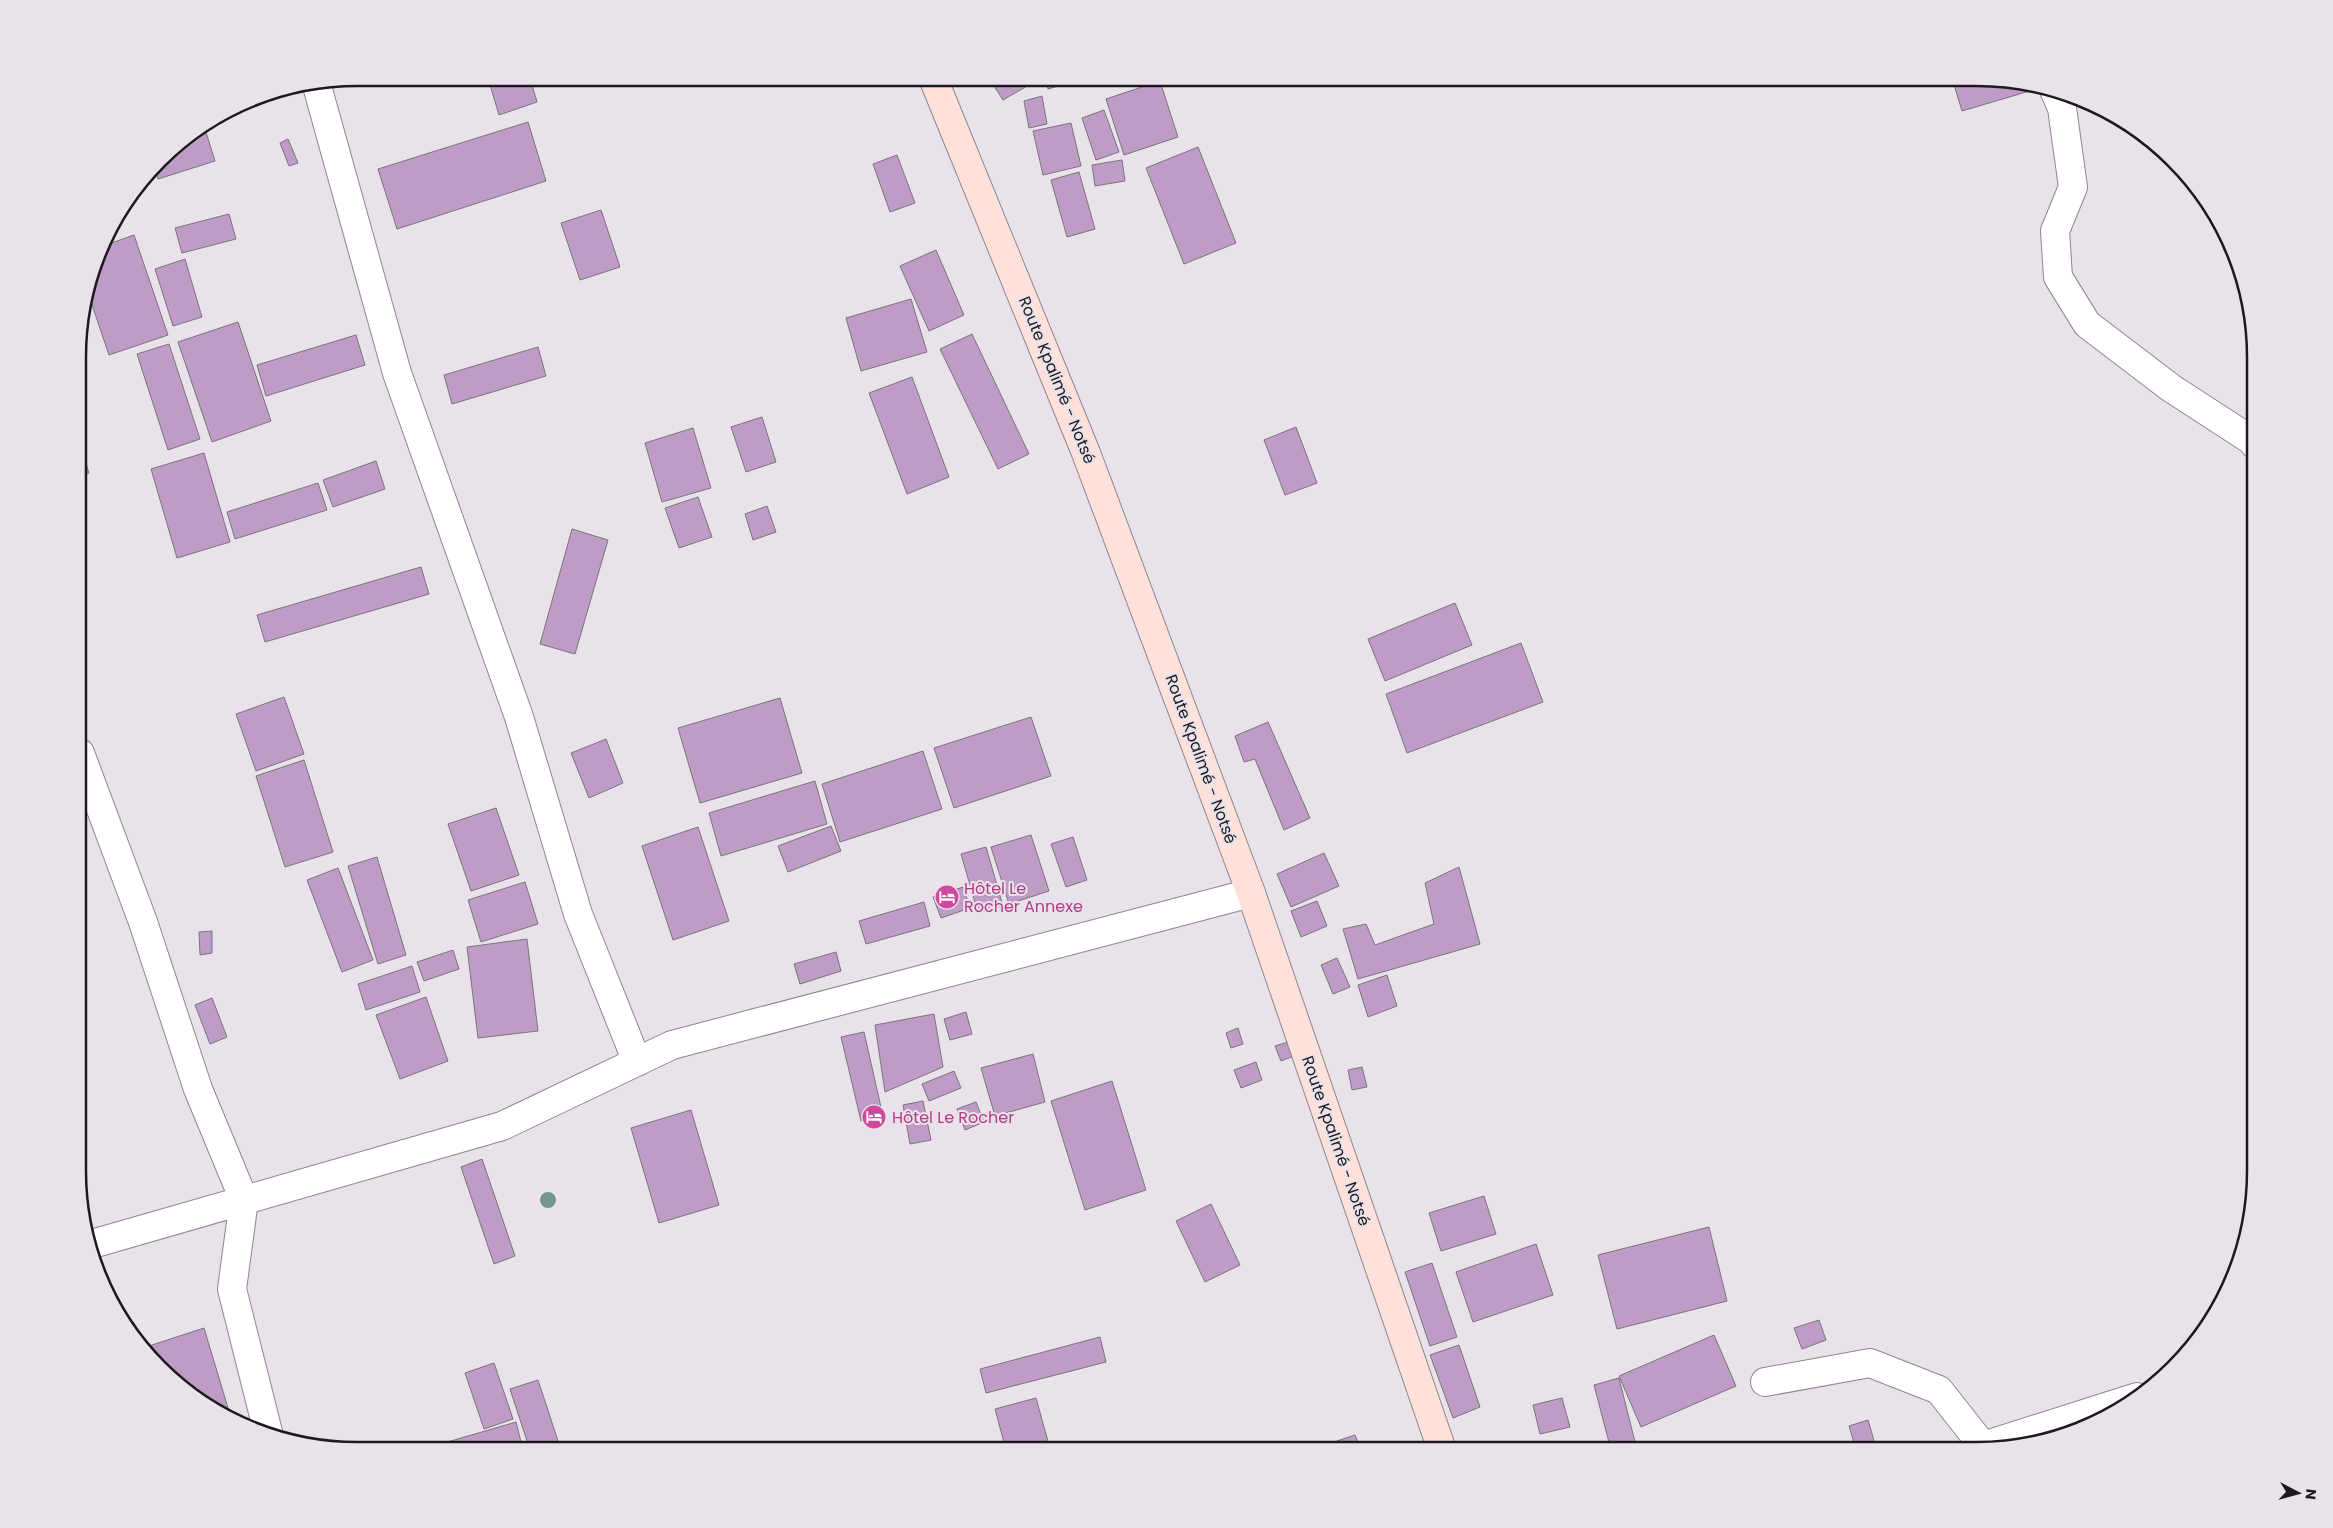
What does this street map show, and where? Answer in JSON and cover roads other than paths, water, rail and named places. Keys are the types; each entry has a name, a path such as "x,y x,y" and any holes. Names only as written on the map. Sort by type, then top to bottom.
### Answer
{"main road":[{"name":"Route Kpalimé - Notsé","path":"936,86 1086,453 1251,893 1439,1442"}],"street":[{"path":"318,89 397,373 519,718 578,914 637,1062"},
{"path":"2058,99 2062,108 2073,187 2055,231 2058,276 2087,324 2171,388 2247,440"},
{"path":"86,769 143,922 198,1089 244,1200 232,1289 267,1426"},
{"path":"96,1243 502,1126 672,1045 1251,893"},
{"path":"1765,1382 1870,1363 1939,1390 1980,1442"},
{"path":"2002,1440 2110,1406"}],"place":[{"name":"Hôtel Le Rocher Annexe","path":"947,897"},
{"name":"Hôtel Le Rocher","path":"874,1117"}]}
